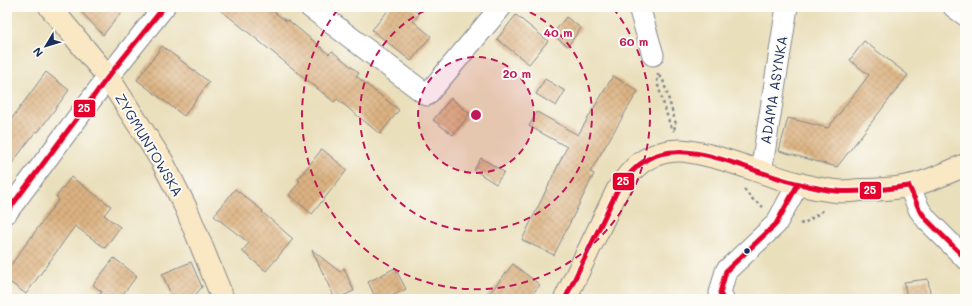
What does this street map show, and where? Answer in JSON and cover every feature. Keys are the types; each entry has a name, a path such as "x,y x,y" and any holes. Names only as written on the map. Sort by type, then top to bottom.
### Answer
{"main road":[{"name":"ZYGMUNTOWSKA","path":"50,7 108,77 162,161 186,208 223,299"},
{"path":"565,299 617,191 625,179 645,160 665,153 685,151 723,160 798,184 836,191 875,190 909,186 950,172 965,165"}],"street":[{"path":"7,212 108,77 164,7"},
{"path":"310,7 427,95 501,7"},
{"path":"639,7 653,55"},
{"name":"ADAMA ASYNKA","path":"761,172 787,7"},
{"path":"954,7 965,15"},
{"path":"723,299 720,293 726,271 776,224 798,184"},
{"path":"909,186 919,209 926,220 965,258"}],"path":[{"path":"653,55 658,76 657,82 670,125 674,129 676,124 663,80 658,76"},
{"path":"742,187 751,198 769,212"},
{"path":"798,222 803,224 829,206"}],"building":[{"path":"77,7 126,7 103,35"},
{"path":"217,7 268,7 286,21 288,20 329,54 332,51 359,73 356,76 399,110 380,134 337,99 334,102"},
{"path":"391,7 411,7 419,14 413,21 431,36 411,61 372,30"},
{"path":"516,15 548,41 529,64 497,39"},
{"path":"566,17 581,28 568,46 552,35"},
{"path":"864,41 908,75 837,167 779,151 788,118 828,128 869,75 850,60"},
{"path":"162,46 209,82 184,116 137,80"},
{"path":"46,72 69,90 38,132 36,131 7,170 7,125"},
{"path":"613,76 638,91 590,172 594,174 554,255 522,240 567,147 529,126 537,112 578,135"},
{"path":"545,79 565,91 556,106 536,94"},
{"path":"451,98 470,114 453,135 433,120"},
{"path":"322,149 347,170 312,214 289,195 300,181 298,179"},
{"path":"481,158 504,172 496,184 474,170"},
{"path":"71,177 111,206 104,215 120,227 105,248 75,226 26,294 7,280 7,270 59,199 56,197"},
{"path":"235,189 263,211 262,212 293,239 266,271 242,251 249,243 214,216"},
{"path":"312,250 340,272 344,268 354,291 335,299"},
{"path":"114,258 137,276 119,299 96,299 102,292 93,285"},
{"path":"191,262 202,287 192,299 173,299 162,274"},
{"path":"513,264 540,285 528,299 485,299"},
{"path":"395,268 406,289 386,299 376,299 368,282"},
{"path":"928,279 931,299 907,299 904,282"}],"transit line":[{"name":"25","path":"7,212 108,77 164,7"},
{"name":"25","path":"565,299 617,191 637,166 646,160 663,153 681,152 701,154 722,159 783,180 832,191 863,191 909,186 919,209 927,220 965,258"},
{"name":"25","path":"723,299 720,293 726,271 776,224 798,184"}]}
